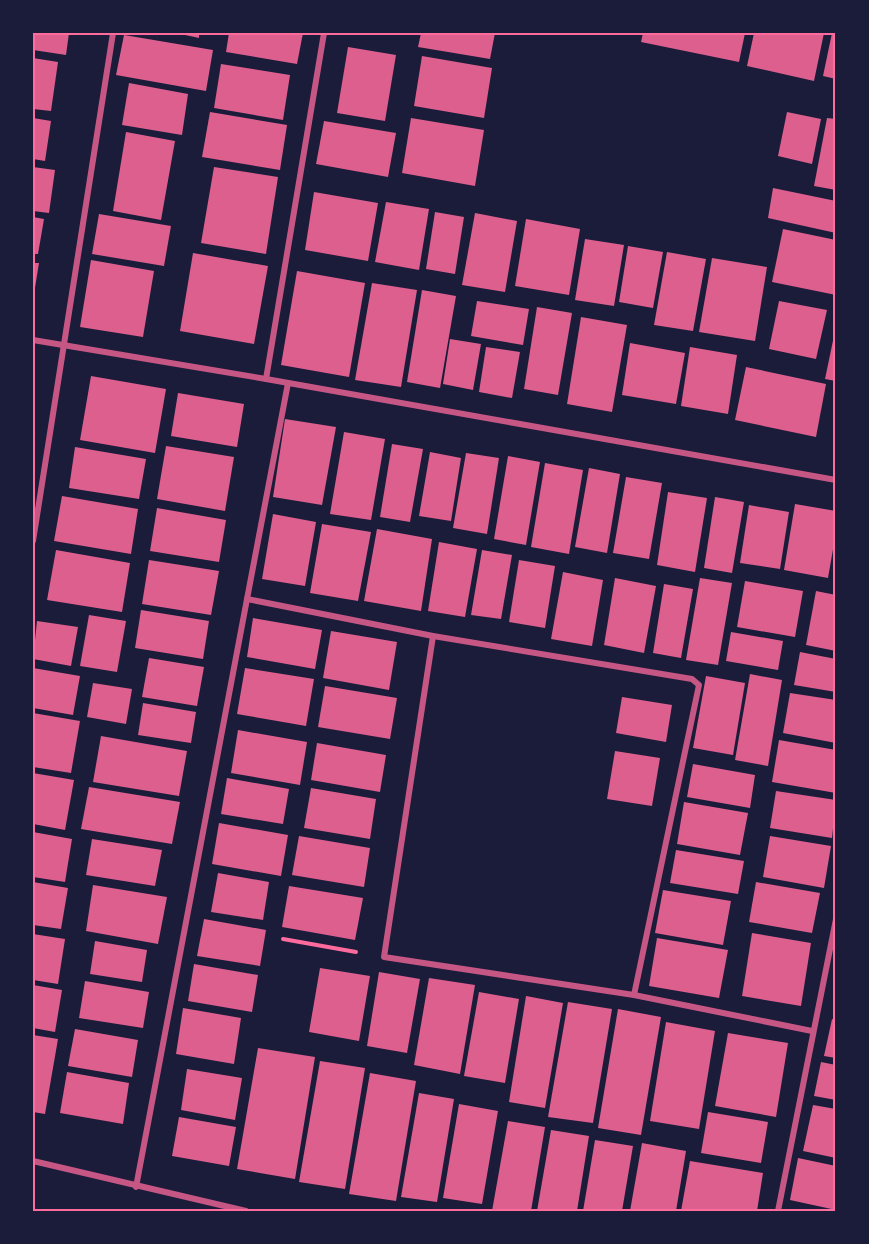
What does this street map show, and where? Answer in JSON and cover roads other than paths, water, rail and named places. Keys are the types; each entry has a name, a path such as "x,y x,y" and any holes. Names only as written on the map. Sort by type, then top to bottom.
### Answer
{"street":[{"path":"33,541 113,33"},
{"path":"266,379 324,33"},
{"path":"33,340 836,480"},
{"path":"136,1187 288,383"},
{"path":"247,599 433,636 692,680 699,685 634,994"},
{"path":"433,636 384,957 634,994 812,1031"},
{"path":"778,1211 836,919"},
{"path":"33,1161 246,1211"}]}
